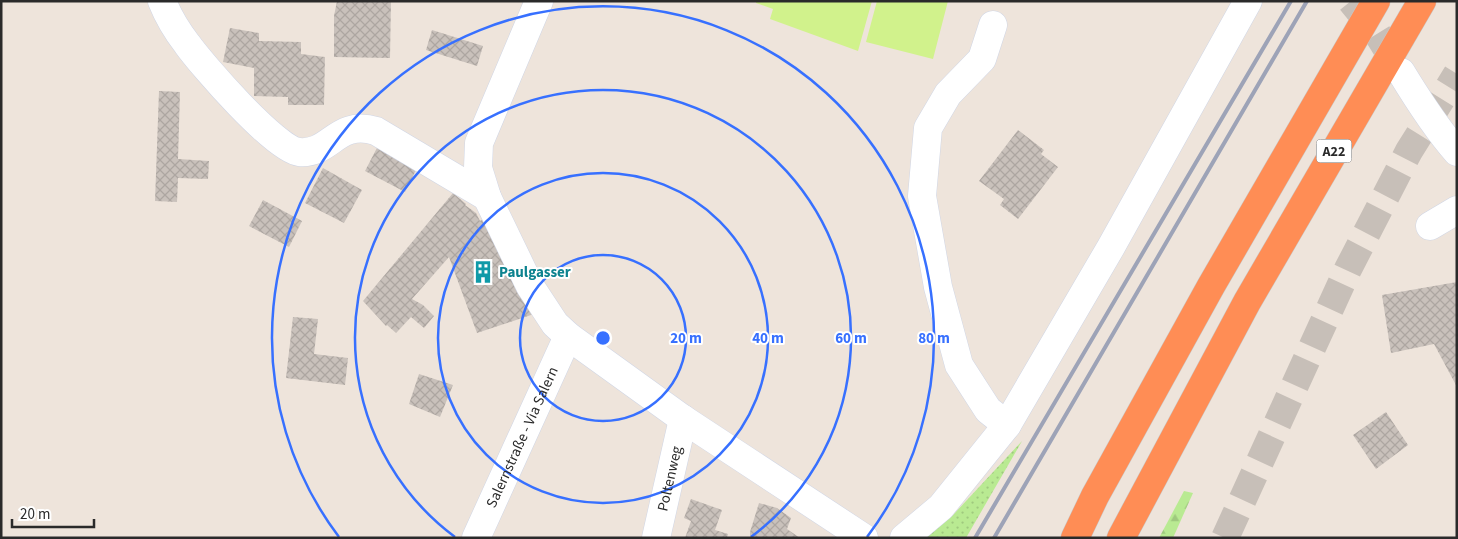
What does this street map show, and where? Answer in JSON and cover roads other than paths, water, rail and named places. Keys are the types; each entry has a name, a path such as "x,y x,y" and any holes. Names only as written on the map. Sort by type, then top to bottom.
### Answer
{"highway":[{"name":"A22","path":"1075,538 1210,286 1376,1"},
{"name":"A22","path":"1121,538 1247,302 1422,1"}],"street":[{"path":"539,1 479,143 478,168 487,196 530,286 555,324 568,336 683,418 864,538"},
{"path":"904,538 941,507 1006,425 1111,247 1248,1"},
{"path":"164,6 187,44 235,100 262,128 285,147 297,152 308,152 317,149 345,131 364,127 376,131 487,196"},
{"path":"993,25 982,59 948,94 928,128 922,196 938,287 960,365 988,410 1006,425"},
{"path":"1402,72 1440,134 1457,152"},
{"path":"440,168 479,143"},
{"path":"1430,226 1457,210"},
{"name":"Salernstraße - Via Salern","path":"476,538 568,336"},
{"name":"Poltenweg","path":"656,538 683,418"}],"tunnel":[{"path":"1351,1 1377,33 1401,72"},
{"path":"1225,538 1348,269 1409,151 1457,74"}],"railway":[{"path":"975,538 1291,1"},
{"path":"994,538 1307,1"}],"place":[{"name":"Paulgasser","path":"483,272"}]}
